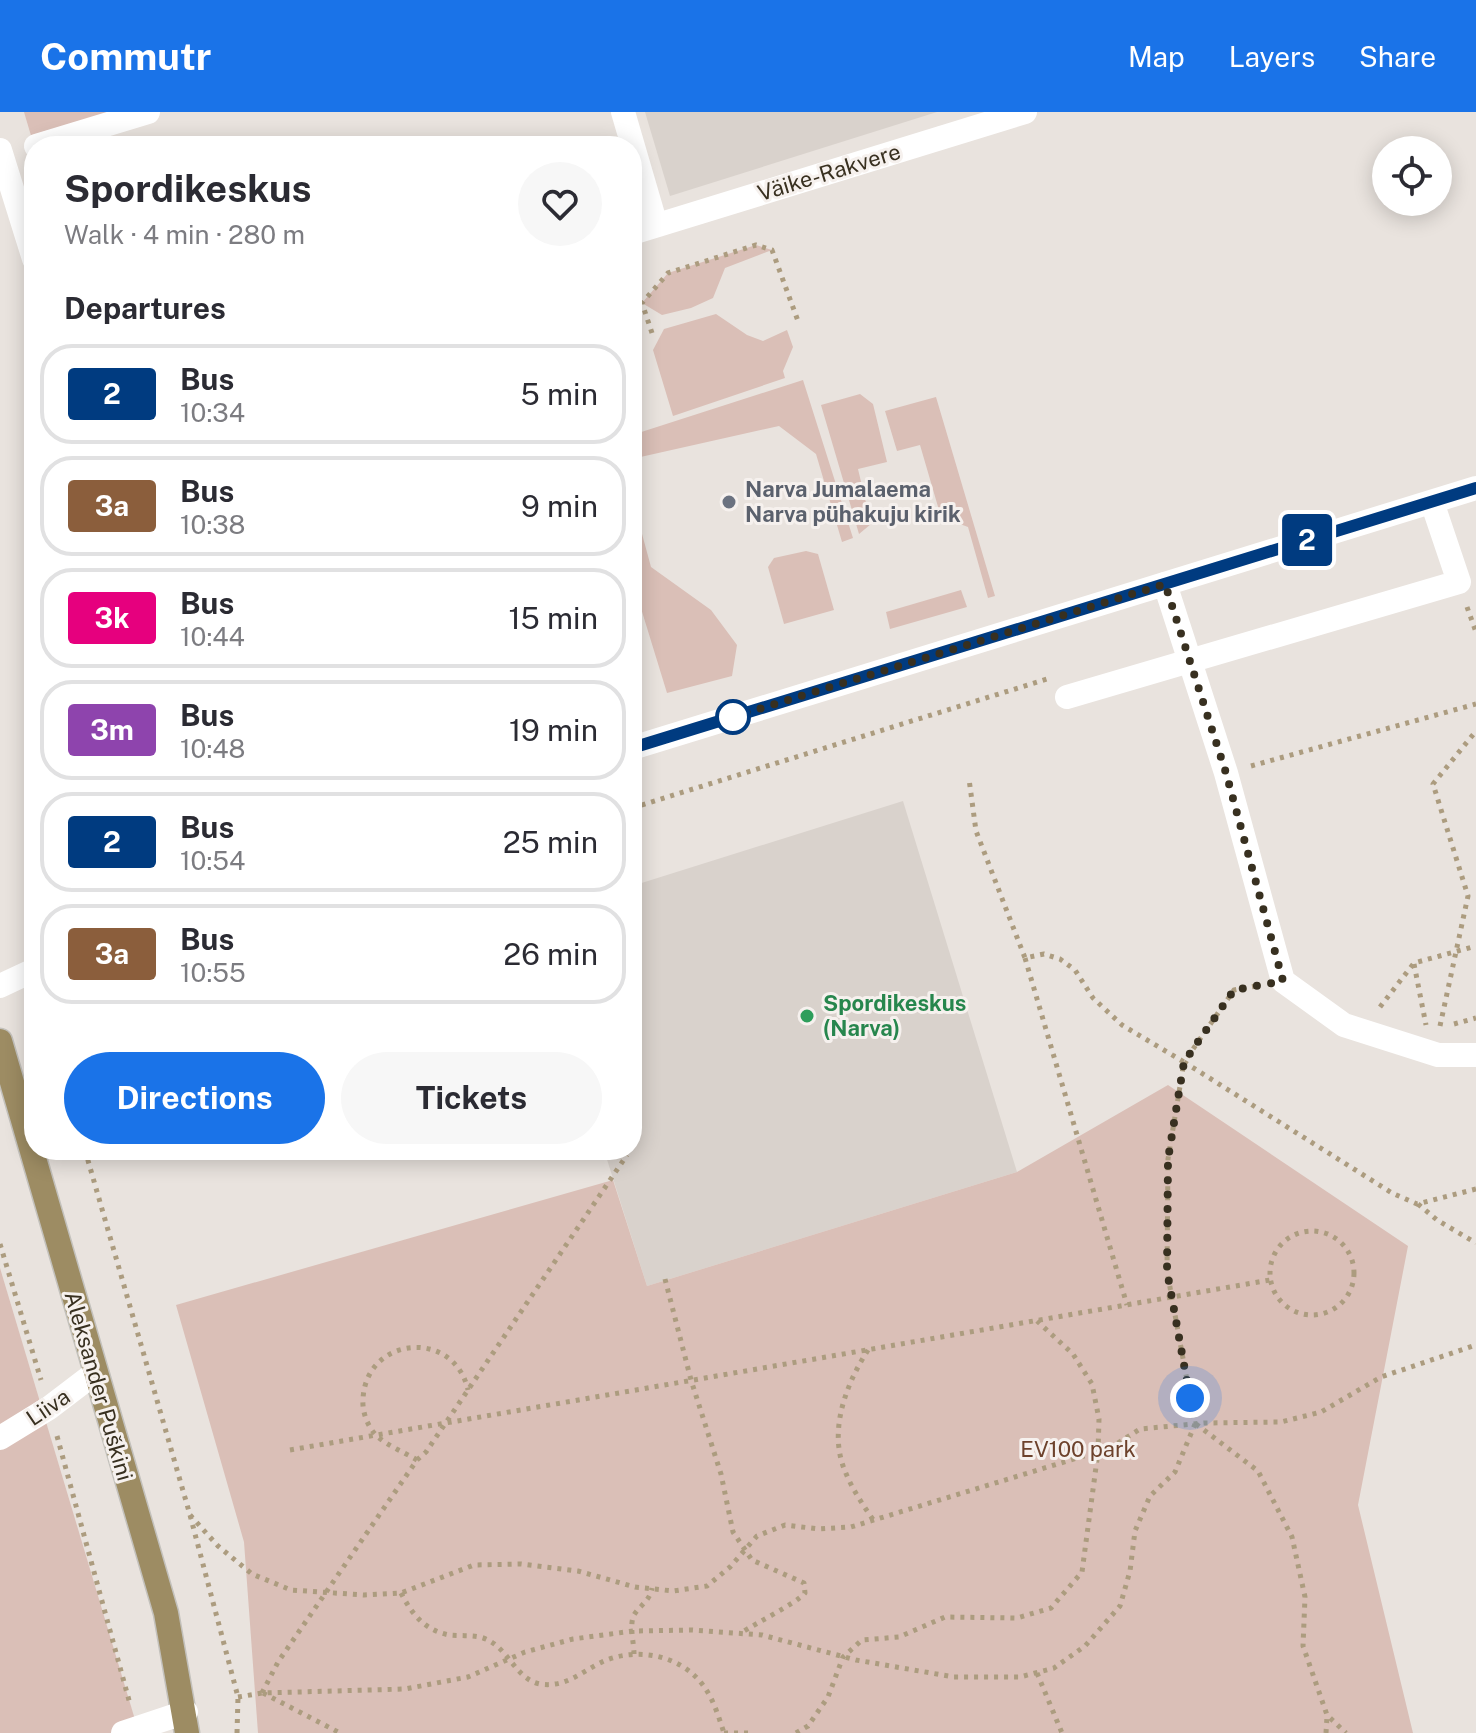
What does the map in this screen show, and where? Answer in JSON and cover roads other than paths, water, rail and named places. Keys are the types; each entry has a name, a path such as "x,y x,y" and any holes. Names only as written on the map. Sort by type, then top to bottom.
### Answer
{"main road":[{"name":"Aleksander Puškini","path":"0,1041 24,1125"},
{"name":"Aleksander Puškini","path":"34,1160 166,1613 186,1723"}],"street":[{"path":"68,136 148,112"},
{"path":"623,112 630,136"},
{"name":"Väike-Rakvere","path":"642,230 1025,112"},
{"path":"24,148 1,153 24,227"},
{"path":"642,177 656,225"},
{"path":"642,745 1476,488"},
{"path":"1067,697 1459,582 1432,502"},
{"path":"1165,584 1226,773 1283,981 1344,1025 1438,1055 1476,1055"},
{"path":"0,986 24,975"},
{"name":"Liiva","path":"0,1438 49,1408 95,1373"},
{"path":"128,1731 186,1723"}],"place":[{"name":"Narva Jumalaema Narva pühakuju kirik","path":"729,502"},
{"name":"Spordikeskus (Narva)","path":"807,1016"}],"park label":[{"name":"EV100 park","path":"1078,1449"}]}
